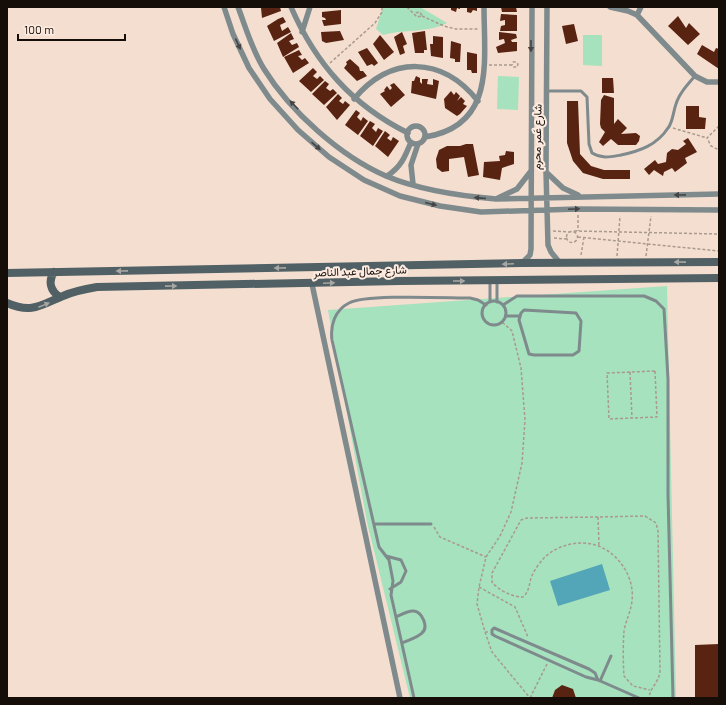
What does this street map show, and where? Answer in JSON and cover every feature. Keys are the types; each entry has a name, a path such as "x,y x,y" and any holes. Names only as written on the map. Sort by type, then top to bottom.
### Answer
{"main road":[{"name":"شارع جمال عبد الناصر","path":"7,273 398,267 580,262 719,262"},
{"path":"398,267 396,273 400,281"},
{"path":"54,272 51,279 51,286 54,293 60,297"},
{"name":"شارع جمال عبد الناصر","path":"7,303 22,308 35,308 79,290 97,287 312,284 400,281 719,278"}],"street":[{"path":"224,7 233,34 249,68 270,99 298,130 329,157 364,180 400,196 440,206 481,212 578,209 719,210"},
{"path":"238,7 249,38 264,68 283,95 331,142 358,161 387,176 413,184 468,197 496,199 719,194"},
{"path":"292,7 302,32 325,67 354,99 371,112 408,133 411,142 402,163 396,170 387,176"},
{"path":"302,32 310,7 306,7"},
{"path":"413,184 411,165 418,144 425,137 438,135 461,123 478,101 483,86 484,7"},
{"name":"شارع عَمر محرم","path":"522,263 530,255 531,248 532,7"},
{"name":"شارع عَمر محرم","path":"547,7 546,172 548,238 551,252 560,263"},
{"path":"610,7 628,11 637,15 694,76 707,82 719,82"},
{"path":"637,15 641,7"},
{"path":"354,99 364,86 377,76 408,66 435,69 455,78 468,88 478,101"},
{"path":"408,133 412,127 418,126 424,130 425,137"},
{"path":"411,142 418,144"},
{"path":"496,199 517,188 531,171"},
{"path":"546,172 563,188 582,196"},
{"path":"312,284 400,698"}],"lane":[{"path":"547,91 581,91 587,95 589,144 592,153 604,158 637,152 649,146 669,127 680,94 694,76"},
{"path":"494,280 498,302"},
{"path":"490,302 494,280"},
{"path":"503,305 517,296 644,296 656,301 664,309 668,379 668,494 673,698"},
{"path":"414,698 390,589 393,581 389,560 379,547 332,340 332,327 336,315 345,306 362,299 470,298 478,300 486,305"},
{"path":"490,302 498,302 503,305 506,316 502,322 495,325 488,323 482,313 486,305 490,302"},
{"path":"524,310 576,313 581,321 579,351 573,355 531,355 528,351 519,316 524,310"},
{"path":"506,316 519,316"},
{"path":"374,524 431,524"},
{"path":"385,556 401,560 406,571 401,582 390,589"},
{"path":"396,616 410,611 416,611 421,615 425,625 421,634 402,643"},
{"path":"599,680 595,673 589,669 530,642 498,628 494,628 492,632 495,636 586,677 599,680 638,698"},
{"path":"599,680 611,656"}],"path":[{"path":"325,67 375,23 382,12 382,7"},
{"path":"407,7 418,17 422,16 444,26 456,29 484,29"},
{"path":"415,13 420,12 422,16"},
{"path":"484,64 512,65"},
{"path":"707,138 719,126"},
{"path":"669,127 707,138 711,146 719,150"},
{"path":"578,209 578,232"},
{"path":"616,262 620,210"},
{"path":"645,261 652,210"},
{"path":"548,231 719,234"},
{"path":"574,231 578,237"},
{"path":"566,239 566,235 570,232"},
{"path":"548,238 566,239 570,243 575,242 578,237"},
{"path":"578,237 719,250"},
{"path":"580,262 584,237"},
{"path":"502,322 512,330 521,368 525,420 522,463 511,512 500,536 486,557 478,587 477,604 492,652 530,698 549,660"},
{"path":"655,371 657,417 632,418 609,419 607,373 655,371"},
{"path":"630,372 632,418"},
{"path":"650,690 633,686 624,676 624,631 632,601 632,590 630,579 622,564 612,554 599,546 581,542 564,545 547,555 536,568 526,594 523,597 517,597 496,587 492,582 492,573 521,520 527,518 645,516 656,523 658,531 660,679 650,690 650,698"},
{"path":"598,517 599,546"},
{"path":"431,524 440,537 486,557"},
{"path":"478,587 515,607 530,642"},
{"path":"485,632 492,632"}],"green space":[{"path":"383,7 420,7 447,23 424,30 383,35 376,29"},
{"path":"583,35 602,35 602,66 583,65"},
{"path":"498,76 519,77 518,110 497,109"},
{"path":"667,286 676,698 410,698 367,522 328,310"}],"water":[{"path":"602,564 610,590 558,606 550,581"}],"building":[{"path":"280,7 281,11 262,18 261,8"},
{"path":"451,7 460,7 460,9 457,8 456,12 451,10"},
{"path":"467,7 477,7 477,11 473,10 471,13 467,12"},
{"path":"501,7 516,7 517,12 502,12"},
{"path":"341,10 341,24 324,26 322,20 326,20 322,17 322,12"},
{"path":"501,14 517,15 517,31 500,31 501,26 505,25 505,20 500,21"},
{"path":"678,16 686,28 689,23 700,34 688,45 668,26"},
{"path":"283,17 286,22 280,25 282,31 288,27 291,32 274,41 267,26"},
{"path":"574,24 578,41 566,44 562,26"},
{"path":"340,31 344,40 326,43 322,41 321,32"},
{"path":"425,31 427,50 424,50 424,53 415,53 412,33"},
{"path":"402,32 407,44 403,46 405,53 400,55 394,37"},
{"path":"499,32 516,34 517,38 511,40 512,42 517,42 517,51 498,53 496,47 505,43 504,39 499,40"},
{"path":"291,33 294,39 289,41 292,45 297,43 299,47 283,57 277,43"},
{"path":"380,35 394,52 384,60 373,44"},
{"path":"433,36 443,37 443,58 431,56 430,44 433,44"},
{"path":"451,41 461,44 460,62 455,62 455,59 450,58"},
{"path":"702,45 714,52 716,48 719,49 719,69 697,54"},
{"path":"367,48 378,63 374,66 372,64 367,66 358,52"},
{"path":"299,50 302,55 298,56 302,60 305,58 309,63 293,73 284,57"},
{"path":"467,52 477,54 477,73 472,73 471,70 467,70"},
{"path":"350,59 359,67 360,71 363,71 367,76 357,81 344,68 347,64 346,62"},
{"path":"313,68 317,72 313,76 317,79 320,76 324,80 311,92 299,81"},
{"path":"416,76 420,78 420,82 422,84 422,79 428,79 427,84 433,85 433,79 439,81 436,99 411,93 412,81 414,81"},
{"path":"602,78 613,78 614,93 602,93"},
{"path":"325,81 329,84 326,88 330,91 333,89 337,93 324,105 312,94"},
{"path":"394,83 405,95 391,107 380,94 385,91 384,90 387,86 390,90 392,88 390,85"},
{"path":"451,91 454,95 456,92 460,96 457,101 461,97 465,101 463,104 467,106 457,116 445,108 444,99"},
{"path":"338,94 342,98 339,101 343,104 345,101 350,105 337,120 326,107"},
{"path":"604,95 614,98 614,124 618,119 627,128 621,134 636,133 640,136 636,145 618,145 611,139 603,146 599,142 605,132 601,128 600,124 601,100"},
{"path":"567,101 578,101 580,154 591,166 604,170 630,170 630,179 603,179 583,173 573,161 567,143"},
{"path":"686,106 699,106 699,117 706,118 705,129 686,129"},
{"path":"356,110 360,113 357,117 361,121 363,117 368,121 358,135 345,125"},
{"path":"370,121 375,124 372,128 376,132 378,128 383,131 373,146 360,136"},
{"path":"385,131 390,135 387,138 391,141 393,137 399,141 388,157 375,146"},
{"path":"688,138 697,152 685,158 687,163 675,172 672,168 664,172 663,176 654,170 649,175 644,169 655,160 658,164 666,162 667,153 672,149 678,150 686,144 683,141"},
{"path":"473,144 479,175 468,177 464,157 449,159 449,171 442,172 437,168 436,159 439,150 447,146 460,146"},
{"path":"506,151 514,152 514,164 502,168 500,180 483,177 484,162 500,161 499,156 505,155"},
{"path":"719,644 719,698 695,698 695,645"},
{"path":"562,685 573,689 576,698 552,698 555,690"}]}
